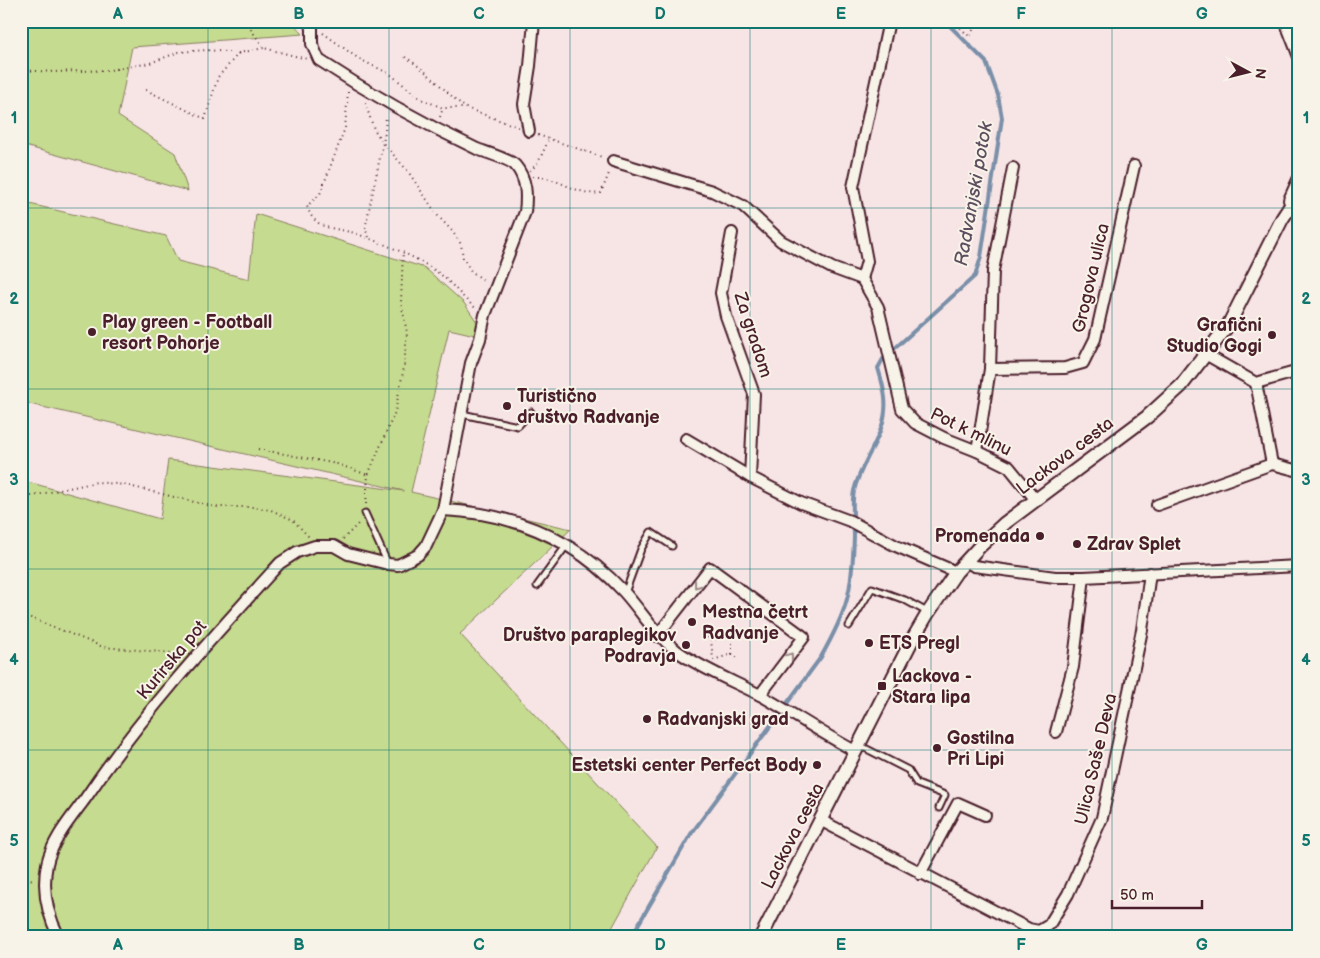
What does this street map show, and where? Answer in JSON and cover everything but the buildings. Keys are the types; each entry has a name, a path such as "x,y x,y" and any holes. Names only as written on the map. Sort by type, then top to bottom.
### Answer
{"street":[{"path":"529,131 524,104 534,21"},
{"path":"614,161 712,191 743,206 781,241 832,268 862,279 866,261 853,188 889,21"},
{"path":"1285,21 1299,57"},
{"path":"310,24 312,44 319,60 428,126 492,156 514,163 523,178"},
{"name":"Grogova ulica","path":"990,370 1065,368 1083,363 1095,339 1134,166"},
{"path":"977,451 990,370 993,271 1013,168"},
{"name":"Kurirska pot","path":"59,937 46,907 45,883 47,862 57,840 117,751 196,655 280,563 296,552 315,546 334,546 348,554 398,565 418,555 432,536 443,510 471,363 480,339 484,314 525,212 527,196 523,178"},
{"path":"1282,219 1299,180"},
{"name":"Lackova cesta","path":"761,937 928,613 956,572 1005,523 1147,417 1181,386 1207,355 1229,324 1282,219 1299,193"},
{"name":"Za gradom","path":"732,233 721,293 726,316 754,394 750,477"},
{"name":"Pot k mlinu","path":"862,279 878,307 898,401 908,417 944,438 1010,467 1036,500"},
{"path":"1207,355 1256,383 1299,371"},
{"path":"1256,383 1272,464"},
{"path":"686,440 750,477 801,503 850,521 861,529 956,572"},
{"path":"1157,505 1272,464 1299,471"},
{"path":"443,510 474,511 532,526 600,569 625,593 657,636 678,652 710,664 789,712 857,748"},
{"path":"966,561 974,566 1055,577 1084,578 1299,566"},
{"path":"657,636 710,568 804,637 760,695"},
{"name":"Ulica Saše Deva","path":"820,820 920,874 1029,929 1039,931 1049,925 1068,894 1102,818 1142,630 1150,573"},
{"path":"1056,732 1073,667 1084,578"},
{"path":"920,874 958,803 985,815"}],"lane":[{"path":"462,414 518,426 530,412"},
{"path":"365,513 388,564"},
{"path":"625,593 642,549 651,532 672,546"},
{"path":"536,586 566,546"},
{"path":"849,626 872,588 905,600 928,613"},
{"path":"857,748 908,770 917,784 944,795 939,808"}],"path":[{"path":"245,21 264,48"},
{"path":"953,21 970,37 977,21"},
{"path":"310,24 333,38 359,59 390,74 421,99 443,108 466,108"},
{"path":"21,70 53,72 110,70 150,62 179,52 207,50 239,53 264,48 298,58 319,60"},
{"path":"146,90 205,119 210,96 218,77 239,53"},
{"path":"405,57 423,68 445,92 466,108 549,140 614,161 601,193 589,195 542,176 523,178"},
{"path":"350,80 345,128 320,194 308,206 311,218 320,226 345,229 403,251 442,275 462,298 484,314"},
{"path":"360,86 374,129 382,143 407,170 438,216 461,244 463,258 471,272 495,290"},
{"path":"370,238 365,229 382,143 387,100"},
{"path":"523,178 538,163 549,140"},
{"path":"334,546 360,522 365,513 368,475 395,412 404,367 407,333 401,302 403,251"},
{"path":"258,449 337,464 368,475"},
{"path":"21,495 32,496 97,482 125,485 215,507 253,507 271,510 293,520 305,530 315,546"},
{"path":"21,614 103,647 196,655"},
{"path":"732,654 732,635 736,629"},
{"path":"703,634 712,640 732,635"},
{"path":"712,640 710,664 732,654"},
{"path":"732,654 738,658"}],"green space":[{"path":"21,21 291,21 303,34 132,47 118,116 175,153 188,191 21,145"},
{"path":"21,202 166,236 178,261 249,279 256,214 425,268 464,303 488,338 449,329 411,492 571,529 460,634 657,847 607,937 21,937 21,480 160,519 168,460 404,491 21,402"}],"waterway":[{"name":"Radvanjski potok","path":"631,937 691,834 821,657 837,626 847,600 852,572 854,491 862,468 879,434 885,411 885,394 878,368 883,359 975,276 981,257 1002,118 998,95 986,62 945,21"}],"place":[{"name":"Play green - Football resort Pohorje","path":"92,332"},
{"name":"Grafični Studio Gogi","path":"1272,335"},
{"name":"Turistično društvo Radvanje","path":"507,406"},
{"name":"Promenada","path":"1040,536"},
{"name":"Zdrav Splet","path":"1077,544"},
{"name":"Mestna četrt Radvanje","path":"692,622"},
{"name":"ETS Pregl","path":"869,643"},
{"name":"Društvo paraplegikov Podravja","path":"686,645"},
{"name":"Lackova - Stara lipa","path":"882,686"},
{"name":"Radvanjski grad","path":"647,719"},
{"name":"Gostilna Pri Lipi","path":"937,748"},
{"name":"Estetski center Perfect Body","path":"817,765"}]}
